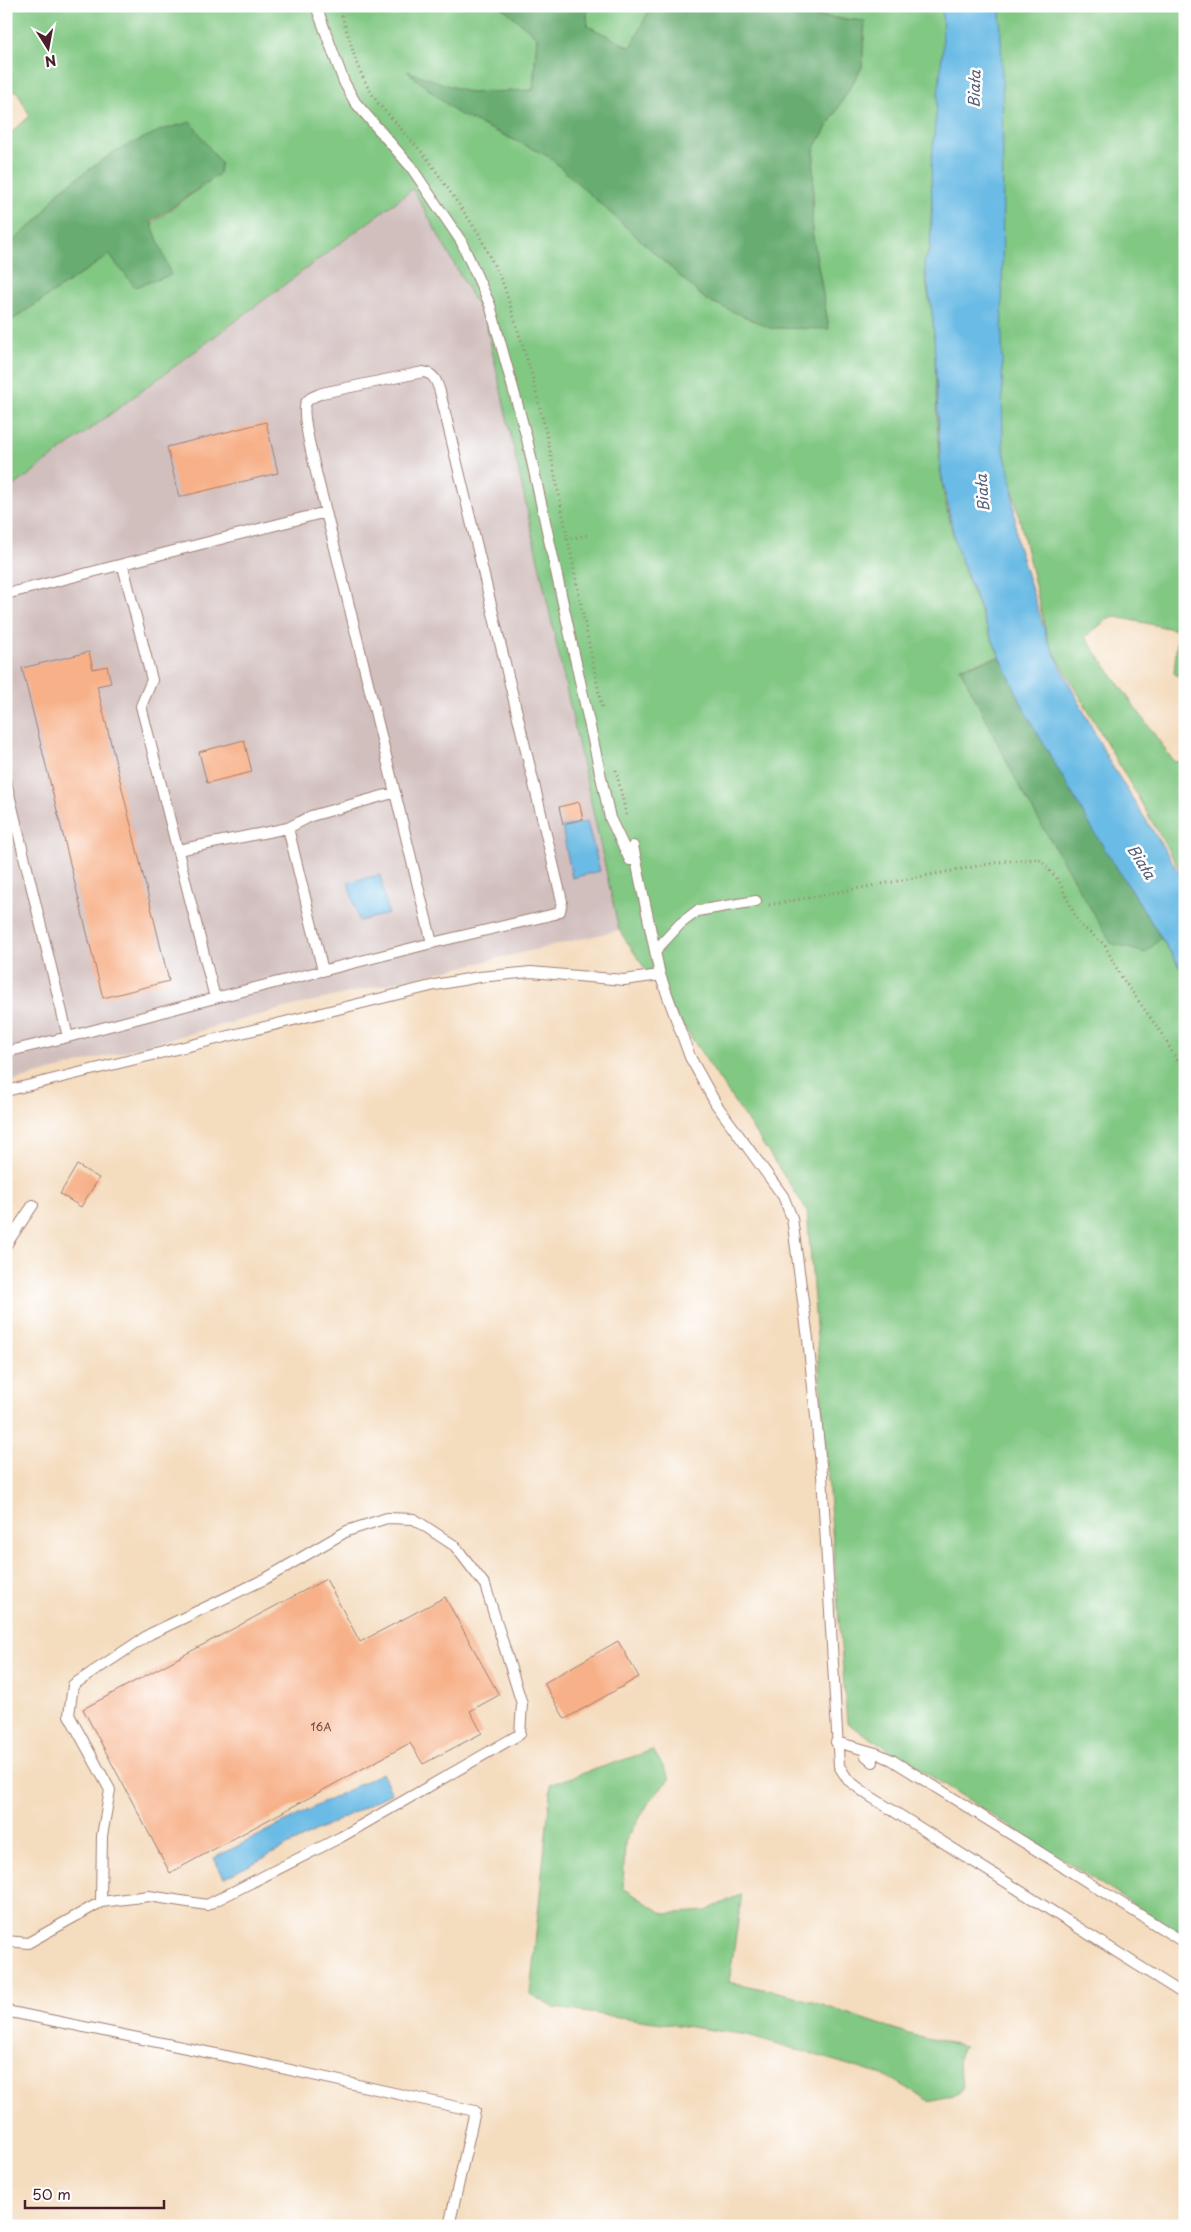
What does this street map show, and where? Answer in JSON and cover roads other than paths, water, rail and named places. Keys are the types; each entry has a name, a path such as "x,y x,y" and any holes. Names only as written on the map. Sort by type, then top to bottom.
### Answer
{"lane":[{"path":"316,6 344,82 355,102 411,167 461,241 490,305 527,439 610,818 630,860 636,858"},
{"path":"6,1052 432,943 555,914 560,911 562,901 440,392 436,380 429,372 423,372 322,393 310,398 305,403 304,419 432,943"},
{"path":"6,594 123,566 326,512"},
{"path":"123,566 152,680 141,706 215,998"},
{"path":"6,782 68,1037"},
{"path":"178,850 288,828 311,816 394,793"},
{"path":"288,828 323,971"},
{"path":"633,846 660,975 690,1057 716,1104 783,1196 792,1218 808,1339 822,1474 836,1742 839,1766 848,1780 868,1795 1185,1995"},
{"path":"655,951 680,924 697,912 756,901"},
{"path":"6,1091 444,983 531,972 624,980 660,975"},
{"path":"6,1245 33,1205"},
{"path":"6,1941 28,1942 100,1902 149,1896 207,1905 341,1837 520,1734 522,1704 485,1585 455,1546 414,1519 387,1518 347,1530 264,1580 150,1634 73,1684 69,1715 110,1790 102,1836 100,1902"},
{"path":"836,1742 868,1750 892,1760 1185,1943"},
{"path":"868,1750 866,1756 873,1762"},
{"path":"6,2011 245,2060 475,2112 449,2226"}],"water":[{"name":"Biała","path":"942,6 1000,6 1003,116 1003,447 1012,484 1017,543 1048,641 1109,761 1185,882 1185,975 1094,832 1026,713 988,630 956,546 941,473 933,319 924,262 930,250 932,209 931,166 943,45"},
{"path":"587,822 600,871 572,878 562,827"},
{"path":"380,875 388,914 359,921 348,882"},
{"path":"382,1773 392,1793 224,1878 214,1858"}]}
